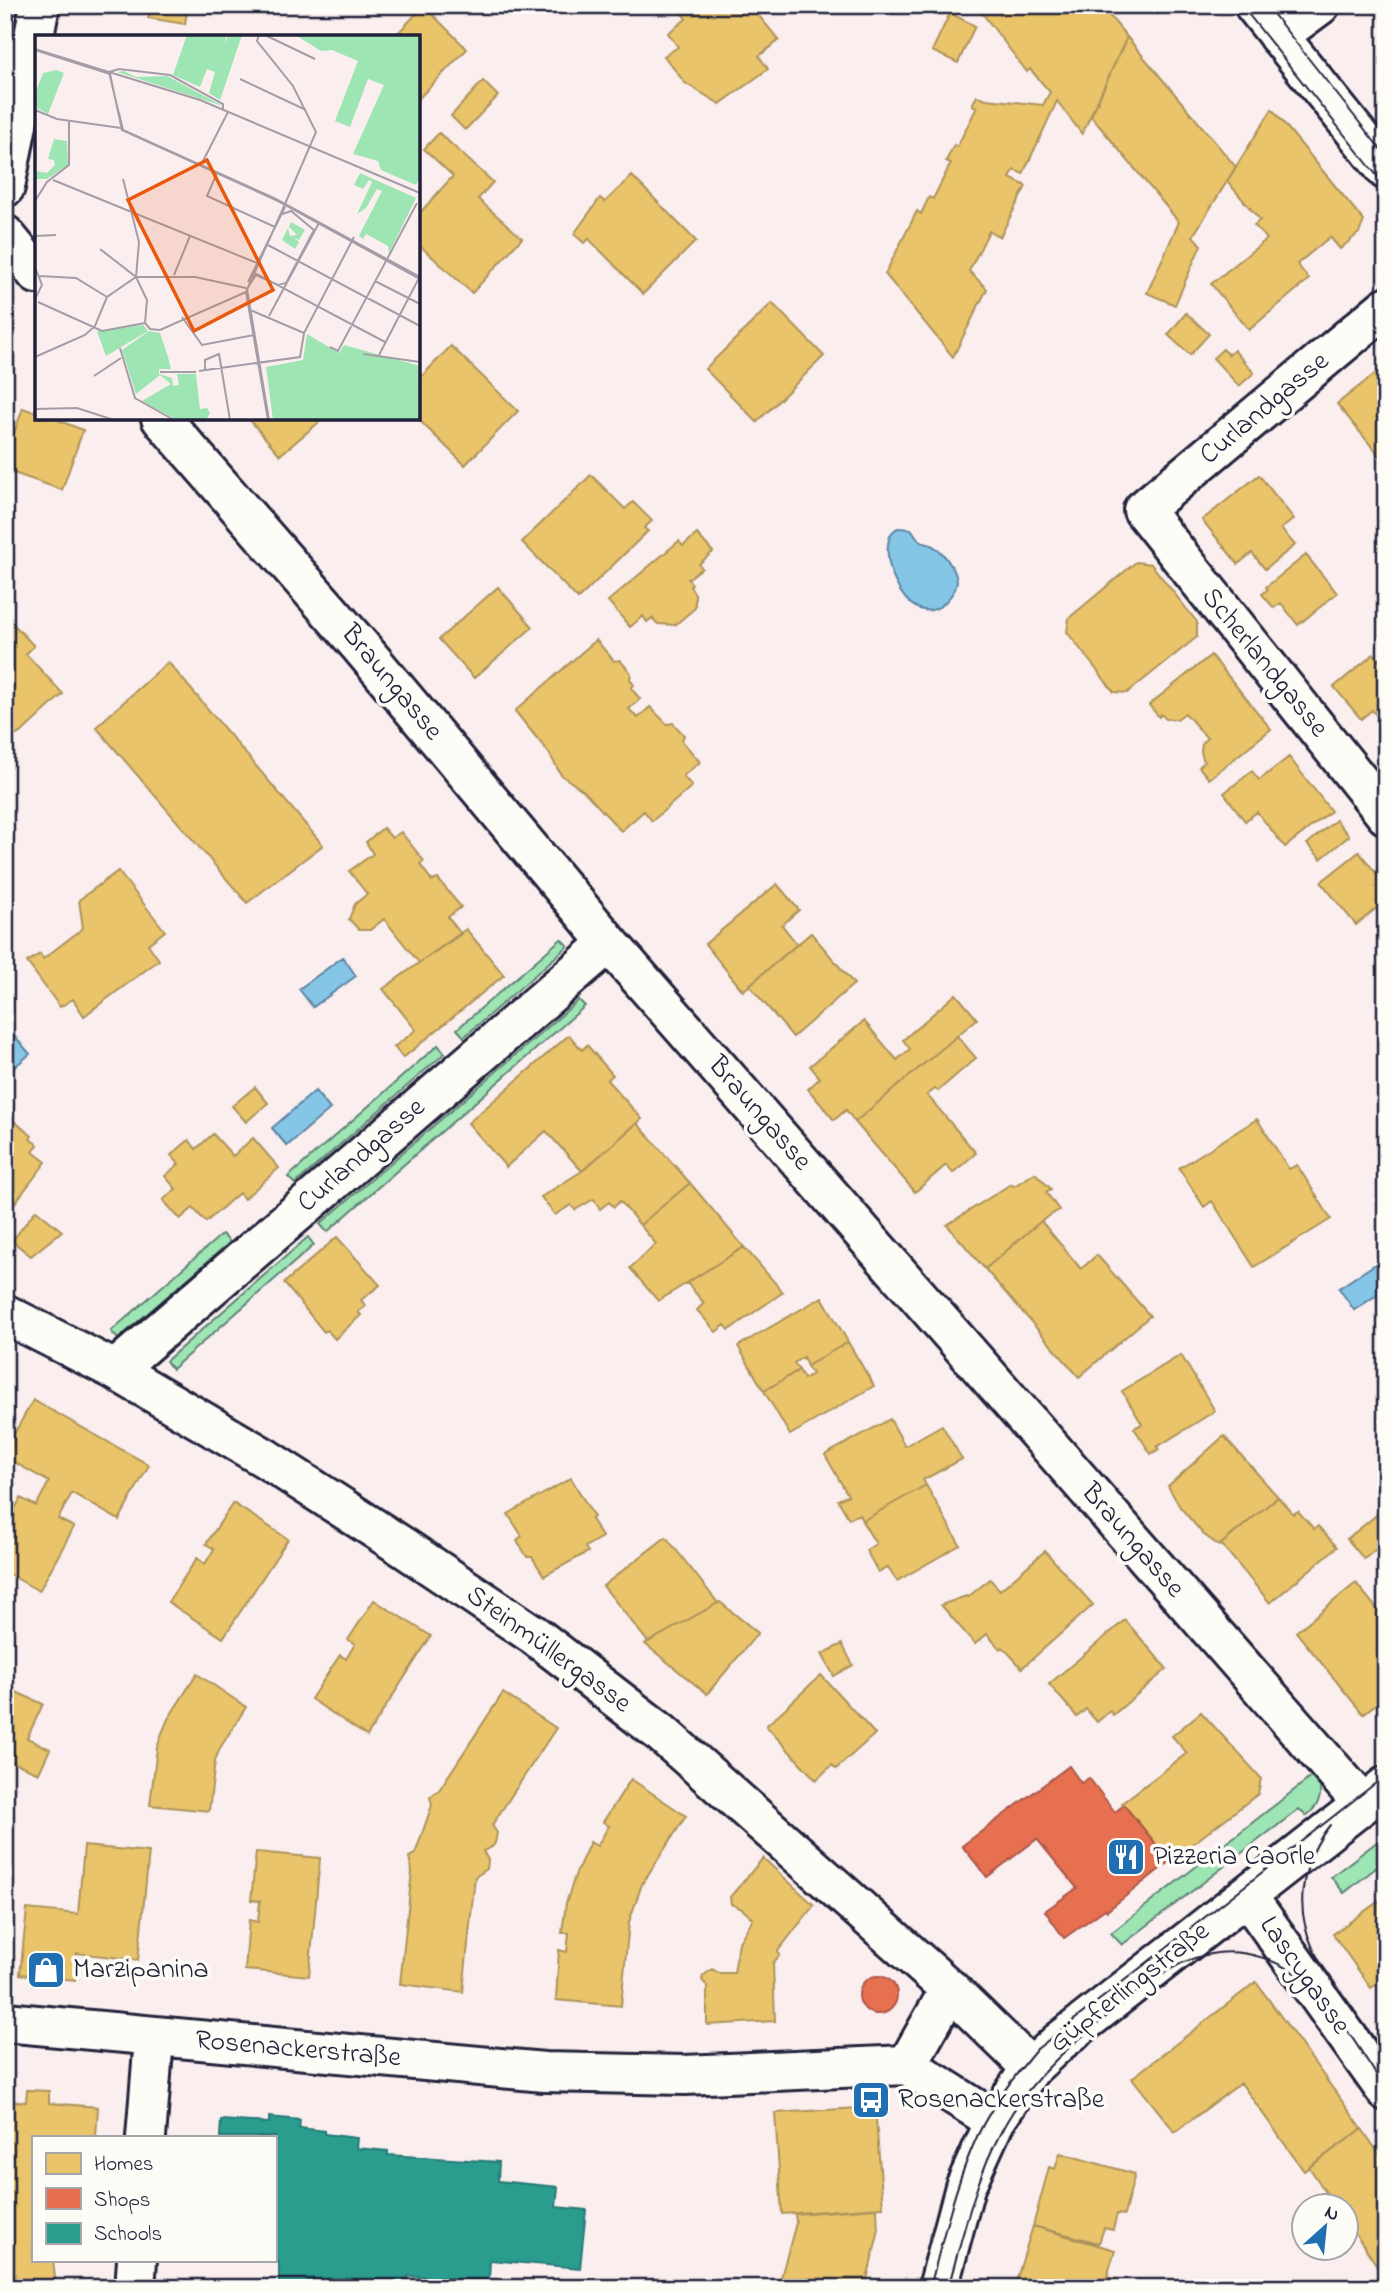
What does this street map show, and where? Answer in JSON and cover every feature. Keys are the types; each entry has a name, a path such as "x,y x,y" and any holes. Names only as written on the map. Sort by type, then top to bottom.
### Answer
{"street":[{"path":"5,187 40,5"},
{"path":"1254,5 1386,170"},
{"path":"1278,36 1320,5"},
{"path":"5,235 35,272"},
{"name":"Curlandgasse","path":"1143,510 1386,307"},
{"name":"Braungasse","path":"163,420 360,646 610,943 1374,1795"},
{"name":"Scherlandgasse","path":"1143,510 1386,815"},
{"name":"Curlandgasse","path":"115,1370 610,943"},
{"name":"Steinmüllergasse","path":"5,1314 115,1370 265,1458 403,1546 534,1635 660,1732 950,1990 1031,2068"},
{"name":"Güpferlingstraße","path":"937,2288 965,2187 995,2121 1031,2068 1059,2042 1374,1795"},
{"name":"Lascygasse","path":"1247,1896 1386,2091"},
{"path":"950,1990 907,2065 995,2121"},
{"name":"Rosenackerstraße","path":"5,2022 154,2038 544,2072 685,2075 907,2065"},
{"path":"146,2136 154,2038"},
{"path":"135,2288 137,2262"}],"green space":[{"path":"561,939 568,946 464,1037 457,1029"},
{"path":"579,1000 585,1006 327,1232 320,1224"},
{"path":"438,1045 445,1053 295,1184 288,1177"},
{"path":"222,1234 230,1242 118,1339 111,1331"},
{"path":"308,1237 314,1245 172,1369 166,1361"},
{"path":"1316,1773 1320,1796 1315,1807 1306,1816 1299,1809 1122,1945 1111,1933"},
{"path":"1386,1835 1386,1860 1344,1893 1331,1877"}],"water":[{"path":"898,528 911,529 921,542 937,549 954,571 957,582 954,590 937,608 922,610 909,602 898,588 888,553 890,537"},
{"path":"343,957 356,976 313,1007 299,989"},
{"path":"5,1025 30,1054 5,1075"},
{"path":"315,1091 330,1109 287,1146 272,1128"},
{"path":"1386,1257 1386,1289 1354,1310 1339,1288"}],"building: Homes":[{"path":"151,5 188,5 185,24 148,18"},
{"path":"691,5 722,5 724,9 726,5 750,5 779,40 759,56 768,69 720,104 685,83 664,56 678,47 668,33 686,19 681,12"},
{"path":"986,5 1101,5 1127,37 1082,134 1057,101 1023,174 1014,170 1010,178 1026,186 1000,237 989,231 969,271 987,289 953,357 885,274 917,211 921,214 929,197 933,199 951,163 946,161 954,145 957,147 977,107 972,105 977,96 1043,105 1050,92 1030,69 1027,72 982,13"},
{"path":"424,6 467,49 420,97 420,35 396,35"},
{"path":"950,13 975,26 958,63 932,51"},
{"path":"1127,37 1236,167 1193,236 1201,245 1175,305 1147,293 1179,222 1091,116"},
{"path":"483,81 498,96 465,130 451,116"},
{"path":"1272,109 1364,221 1359,233 1340,249 1330,237 1297,264 1309,279 1249,330 1211,284 1267,239 1254,225 1260,220 1227,181"},
{"path":"439,133 493,182 478,199 522,238 472,293 420,246 420,213 453,176 424,149"},
{"path":"632,176 696,241 643,294 589,239 584,243 574,234 600,198 605,202"},
{"path":"772,303 824,356 757,422 705,369"},
{"path":"1186,313 1209,334 1190,355 1168,335"},
{"path":"451,346 518,411 465,465 419,420 420,378"},
{"path":"1223,349 1229,355 1234,350 1254,373 1239,386 1213,358"},
{"path":"1386,365 1386,454 1381,458 1337,404"},
{"path":"23,408 34,412 35,410 35,420 58,420 83,430 62,490 5,470 5,458"},
{"path":"250,420 322,420 280,455"},
{"path":"591,475 625,509 633,502 652,521 644,528 648,531 578,599 522,542"},
{"path":"1259,475 1294,519 1281,529 1295,545 1265,569 1252,553 1238,564 1202,520"},
{"path":"697,534 713,552 699,564 702,568 688,579 695,594 695,608 675,625 658,624 652,618 647,622 643,616 630,627 608,601 679,541 683,546"},
{"path":"1306,555 1337,593 1298,625 1281,603 1274,608 1262,594 1268,589 1266,587"},
{"path":"1136,562 1151,564 1197,622 1197,637 1127,693 1114,692 1067,632 1069,618"},
{"path":"498,587 533,627 474,678 439,639"},
{"path":"5,615 34,646 26,654 63,694 22,732 7,740 5,738"},
{"path":"596,640 614,661 620,660 631,673 630,679 634,685 631,688 640,699 629,709 638,718 650,707 667,724 673,723 684,735 682,741 700,762 683,776 692,786 652,821 644,811 621,831 584,791 561,775 549,753 515,711"},
{"path":"1374,654 1386,668 1386,699 1380,704 1386,711 1378,717 1372,710 1361,719 1334,687"},
{"path":"1211,655 1271,729 1209,779 1199,767 1204,762 1202,743 1207,738 1185,713 1177,719 1166,719 1161,714 1159,717 1149,705"},
{"path":"168,662 323,845 247,903 96,727"},
{"path":"1289,757 1331,811 1285,847 1257,812 1245,821 1224,793 1252,771 1259,780"},
{"path":"1336,820 1349,836 1321,859 1307,844"},
{"path":"383,828 392,838 401,832 424,861 420,864 432,881 438,879 461,907 448,917 461,934 419,963 384,919 370,930 359,930 349,919 355,904 367,894 349,871 373,854 366,842"},
{"path":"1359,852 1386,885 1386,900 1356,925 1321,882"},
{"path":"118,871 165,931 148,944 159,960 84,1016 73,999 60,1007 27,962 40,954 43,959 83,928 79,900"},
{"path":"777,884 799,910 782,925 797,944 743,991 705,944"},
{"path":"466,929 504,975 403,1058 394,1047 416,1030 383,989"},
{"path":"811,933 854,984 793,1037 749,985"},
{"path":"956,994 977,1019 855,1122 846,1110 834,1120 808,1089 820,1078 810,1066 864,1021 897,1060 910,1049 903,1040"},
{"path":"569,1035 582,1050 587,1045 613,1075 607,1080 642,1119 582,1171 546,1131 506,1167 468,1123"},
{"path":"957,1036 976,1058 938,1091 935,1089 927,1095 976,1153 953,1173 946,1165 915,1192 855,1122"},
{"path":"255,1087 268,1103 246,1122 232,1106"},
{"path":"1257,1119 1289,1169 1297,1165 1331,1219 1254,1267 1212,1201 1204,1207 1179,1168"},
{"path":"14,1121 32,1136 30,1139 38,1145 33,1152 46,1162 8,1212 5,1209 5,1131"},
{"path":"637,1123 690,1183 640,1225 620,1201 614,1207 609,1202 600,1209 594,1199 575,1210 571,1205 555,1215 541,1197 582,1171"},
{"path":"213,1134 233,1156 253,1138 279,1168 244,1199 239,1193 206,1222 193,1208 180,1219 163,1200 176,1189 165,1176 179,1164 171,1155 189,1140 196,1149"},
{"path":"1035,1173 1051,1189 1046,1192 1059,1210 1041,1221 985,1269 947,1225 1011,1184 1014,1186"},
{"path":"690,1183 744,1247 658,1301 630,1268 656,1244 640,1225"},
{"path":"36,1210 62,1231 31,1256 12,1241"},
{"path":"1041,1221 1081,1269 1097,1255 1150,1316 1079,1377 985,1269"},
{"path":"337,1237 380,1285 361,1300 366,1306 358,1312 361,1315 335,1339 327,1330 324,1332 284,1283"},
{"path":"744,1247 783,1292 729,1330 725,1325 716,1332 697,1310 704,1303 687,1283"},
{"path":"822,1297 848,1342 807,1366 803,1357 794,1363 799,1370 764,1391 738,1346"},
{"path":"848,1342 874,1386 790,1435 764,1391 799,1370 804,1379 812,1374 807,1366"},
{"path":"1181,1355 1215,1411 1157,1447 1159,1449 1151,1454 1134,1428 1142,1424 1122,1391"},
{"path":"33,1400 149,1465 119,1520 72,1493 58,1519 74,1527 39,1591 5,1572 5,1526 21,1498 36,1506 49,1482 5,1457 5,1450"},
{"path":"890,1419 905,1446 942,1425 962,1459 923,1480 926,1485 862,1521 859,1514 849,1519 838,1500 848,1495 825,1455"},
{"path":"1224,1436 1278,1497 1219,1546 1203,1534 1180,1507 1168,1486"},
{"path":"571,1478 594,1517 591,1519 602,1537 585,1547 588,1552 544,1576 532,1557 527,1557 517,1540 522,1536 508,1514"},
{"path":"926,1485 960,1545 897,1581 888,1567 878,1572 866,1550 876,1544 862,1521"},
{"path":"1278,1497 1293,1514 1298,1511 1314,1529 1318,1526 1337,1547 1270,1603 1221,1544"},
{"path":"233,1503 288,1539 223,1638 168,1602 197,1558 205,1564 214,1549 206,1544"},
{"path":"1379,1513 1386,1521 1386,1541 1364,1559 1347,1539"},
{"path":"666,1537 718,1603 648,1642 603,1586"},
{"path":"1045,1551 1093,1605 1022,1668 987,1634 975,1644 941,1605 968,1597 990,1579 1000,1590"},
{"path":"1356,1583 1386,1620 1386,1696 1363,1714 1296,1632"},
{"path":"374,1600 431,1636 367,1736 311,1699 340,1655 346,1659 355,1644 348,1640"},
{"path":"720,1602 758,1633 707,1694 645,1644"},
{"path":"1125,1620 1167,1669 1113,1715 1110,1711 1097,1722 1086,1709 1077,1717 1049,1684"},
{"path":"842,1644 853,1665 834,1676 822,1654"},
{"path":"197,1674 246,1707 220,1748 215,1761 209,1811 150,1805 157,1748 162,1733"},
{"path":"821,1675 875,1734 836,1769 832,1765 816,1780 766,1726"},
{"path":"5,1687 43,1704 27,1738 50,1749 39,1773 5,1759"},
{"path":"503,1693 556,1728 492,1825 497,1833 495,1843 483,1851 488,1860 487,1869 475,1877 463,1992 400,1984 412,1871 409,1857 415,1854 432,1805 430,1797 439,1790"},
{"path":"1201,1712 1261,1778 1258,1794 1170,1861 1122,1803 1187,1753 1172,1736"},
{"path":"631,1779 686,1816 642,1884 629,1922 621,2006 556,2000 559,1950 567,1952 569,1933 562,1933 566,1903 576,1873 590,1842 597,1846 609,1826 603,1822"},
{"path":"84,1846 149,1852 138,1960 77,1953 75,1980 20,1974 27,1909 78,1914"},
{"path":"256,1852 320,1858 309,1976 245,1970 249,1920 258,1922 260,1901 251,1900"},
{"path":"763,1858 814,1905 778,1951 779,1956 773,1963 775,2021 707,2025 707,1986 702,1980 703,1976 712,1969 719,1973 734,1973 739,1942 753,1919 731,1904 730,1897"},
{"path":"1386,1896 1386,1977 1371,1988 1333,1934"},
{"path":"1256,1982 1362,2129 1304,2171 1241,2083 1175,2132 1132,2078"},
{"path":"27,2090 49,2091 49,2103 98,2107 96,2136 32,2136 32,2262 53,2262 56,2288 5,2288 5,2101 26,2102"},
{"path":"875,2107 883,2207 782,2214 775,2113"},
{"path":"1362,2129 1386,2164 1386,2279 1360,2241 1360,2192 1326,2192 1309,2167"},
{"path":"1060,2153 1135,2174 1124,2215 1117,2214 1113,2230 1104,2228 1099,2243 1033,2226 1049,2167 1055,2169"},
{"path":"877,2208 878,2234 865,2288 778,2288 796,2223 795,2214"},
{"path":"1033,2226 1115,2250 1107,2277 1115,2279 1112,2288 1014,2288"}],"building: Shops":[{"path":"1069,1766 1081,1783 1089,1778 1115,1812 1124,1805 1170,1861 1107,1911 1105,1909 1064,1938 1045,1911 1077,1888 1037,1839 987,1877 962,1846"},
{"path":"878,1976 892,1981 897,1995 892,2009 878,2014 864,2009 859,1995 864,1981"}],"building: Schools":[{"path":"269,2117 300,2120 299,2128 357,2138 356,2148 388,2151 388,2155 499,2162 498,2181 558,2187 556,2207 586,2210 580,2268 490,2260 489,2281 408,2276 406,2288 279,2288 279,2262 276,2262 276,2136 220,2136 221,2120 269,2123"}],"tram line":[{"path":"1241,5 1386,187"},
{"path":"1266,5 1386,156"},
{"path":"930,2288 954,2200 978,2134 1001,2096 1037,2049 1386,1775"},
{"path":"1330,1825 1310,1859 1304,1882 1302,1909 1307,1933 1317,1956 1386,2063"},
{"path":"948,2288 970,2208 984,2169 1001,2132 1026,2093 1040,2076 1089,2030 1179,1964 1204,1955 1228,1952 1262,1958 1293,1972 1313,1987 1324,2000 1386,2089"}],"place":[{"name":"Pizzeria Caorle","path":"1126,1857"},
{"name":"Marzipanina","path":"46,1970"},
{"name":"Rosenackerstraße","path":"871,2100"}]}
